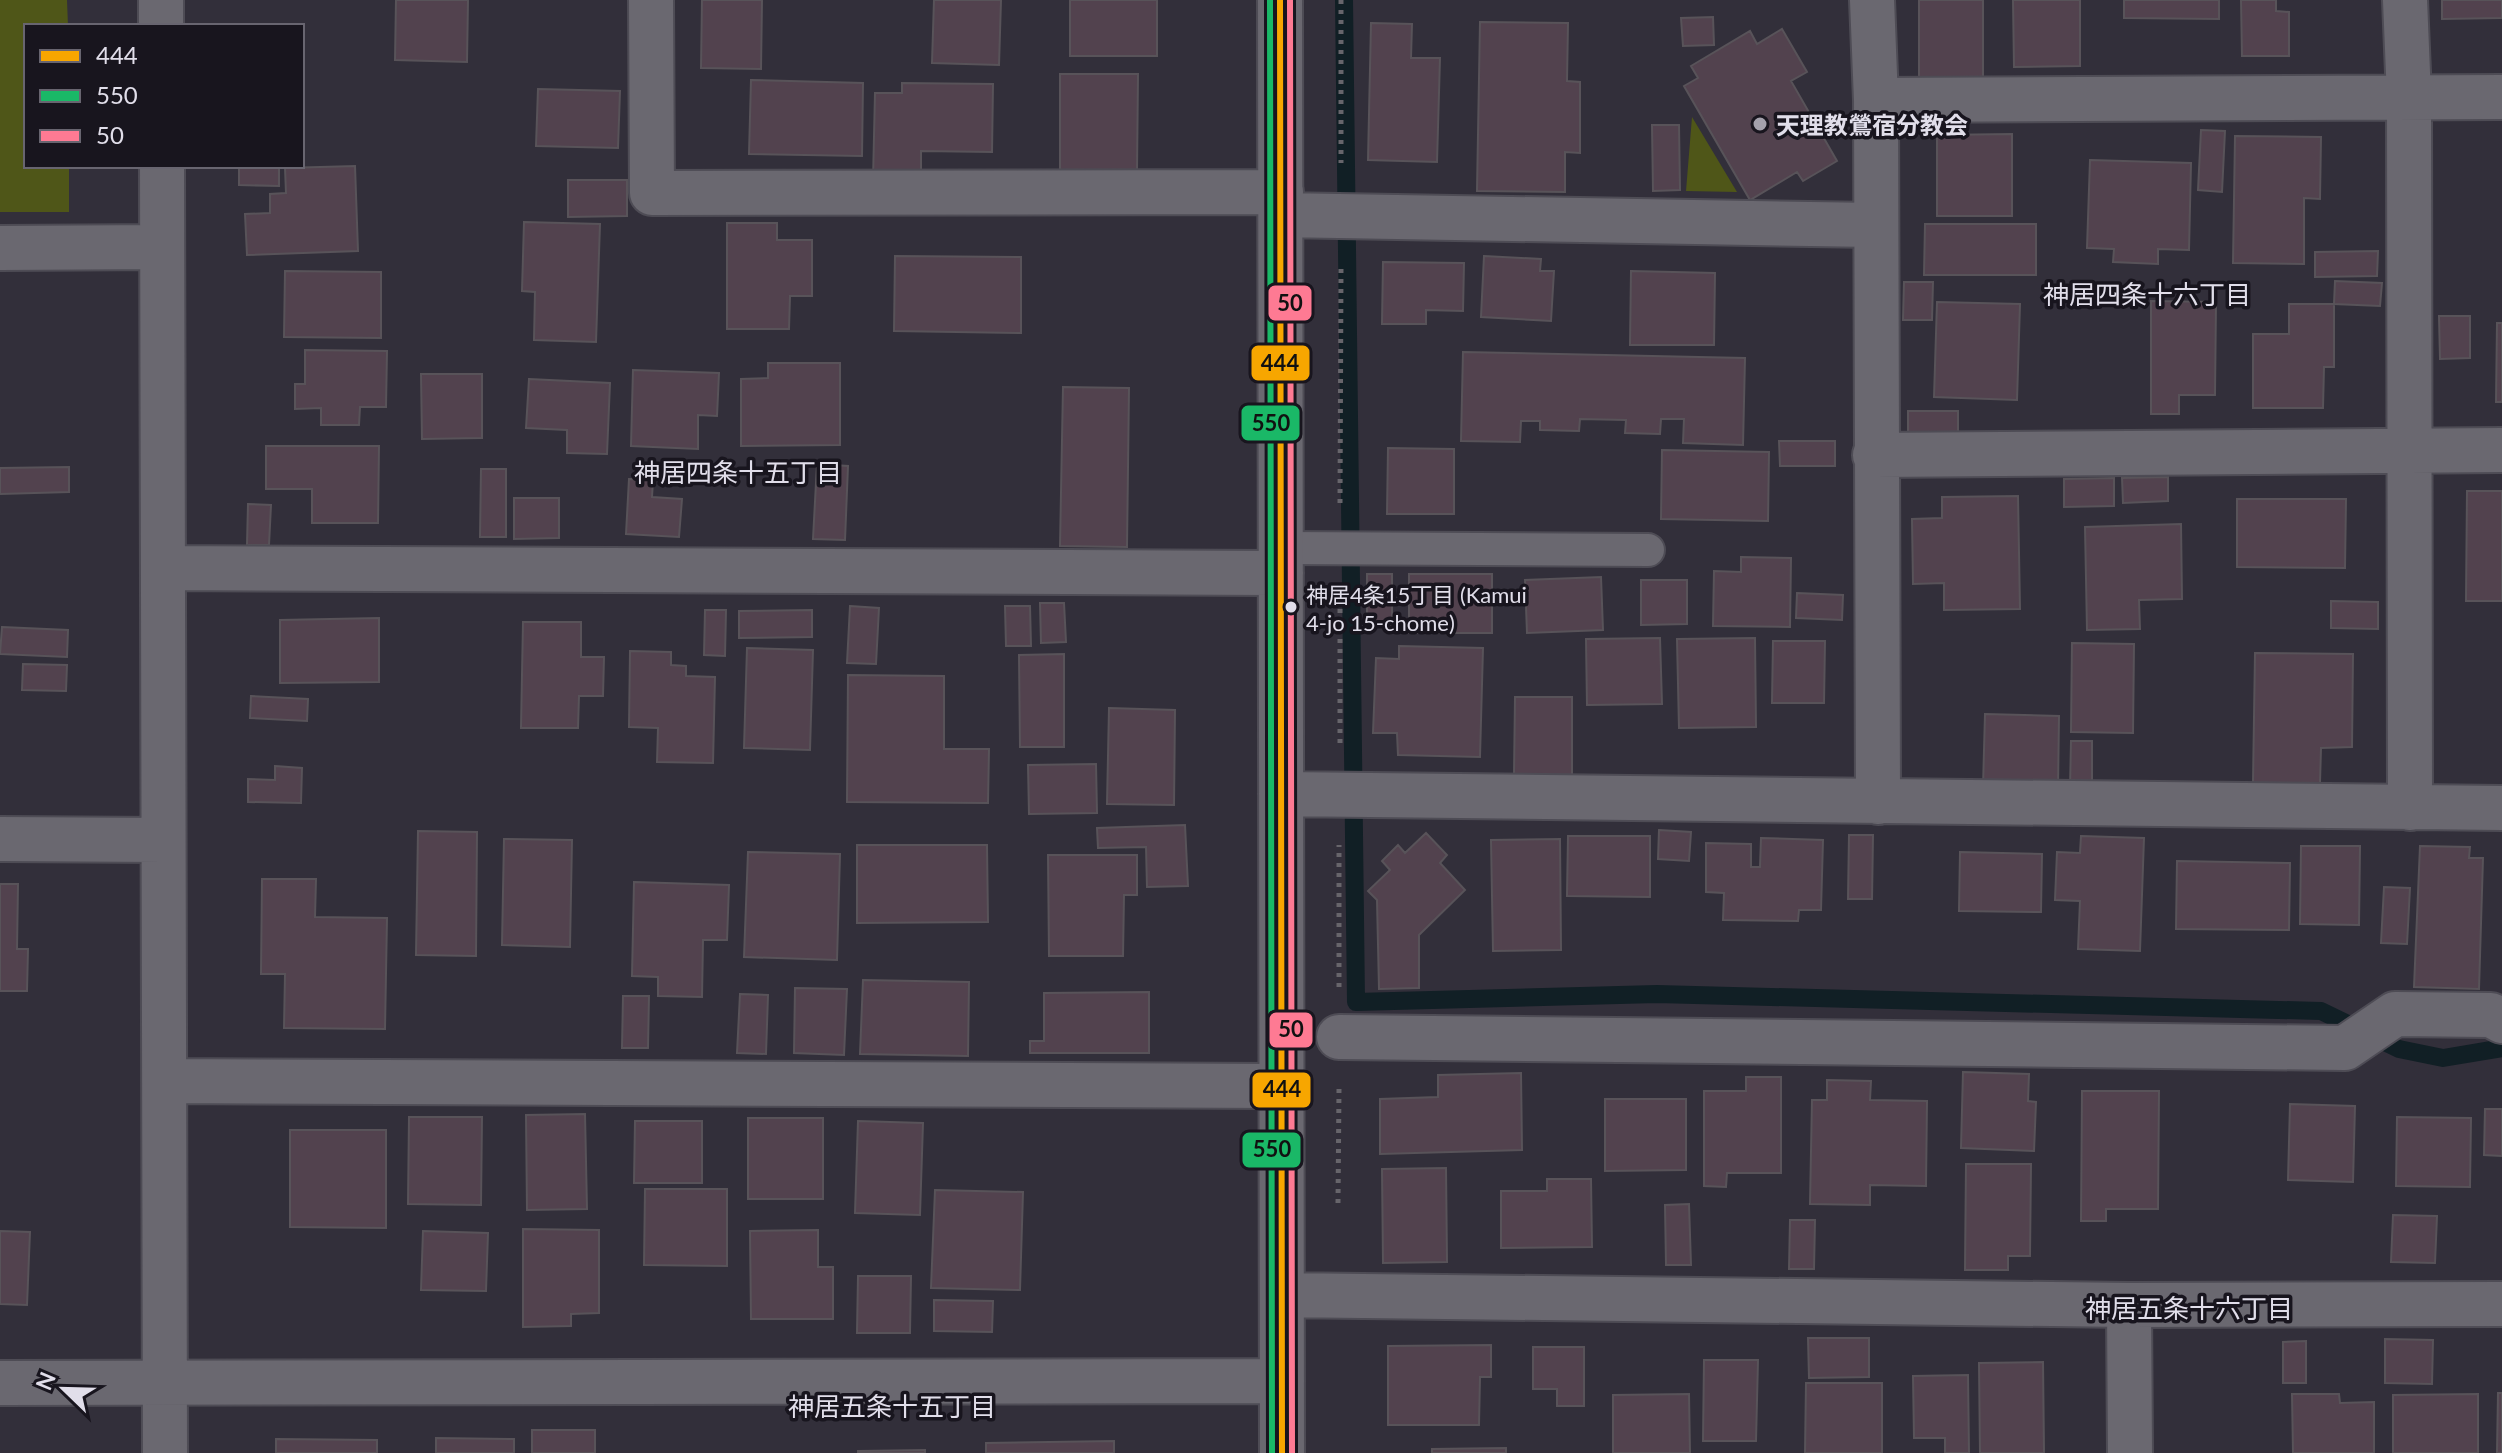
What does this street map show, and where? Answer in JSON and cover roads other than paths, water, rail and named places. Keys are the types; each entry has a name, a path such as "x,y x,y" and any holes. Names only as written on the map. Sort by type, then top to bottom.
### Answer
{"street":[{"path":"161,0 161,24"},
{"path":"651,0 652,193 1281,203 1341,213 1874,225"},
{"path":"1280,0 1282,1453"},
{"path":"1872,0 1876,100 1878,802"},
{"path":"2405,0 2409,97 2410,808"},
{"path":"1876,100 2502,97"},
{"path":"162,168 165,1453"},
{"path":"0,248 162,247"},
{"path":"1875,455 2502,450"},
{"path":"163,568 1281,561"},
{"path":"1281,794 2502,808"},
{"path":"0,839 163,840"},
{"path":"1339,1037 2345,1048 2395,1014 2491,1015 2502,1021"},
{"path":"165,1081 1281,1086"},
{"path":"1282,1295 2129,1305 2502,1304"},
{"path":"2129,1305 2130,1453"},
{"path":"0,1383 1282,1381"}],"lane":[{"path":"1281,561 1340,547 1648,550"}],"waterway":[{"path":"1344,0 1356,1002 1657,994 2321,1011 2399,1049 2443,1058 2502,1048"}],"place":[{"name":"天理教鶯宿分教会","path":"1760,124"},
{"name":"神居4条15丁目 (Kamui 4-jo 15-chome)","path":"1291,607"}],"district":[{"name":"神居四条十六丁目","path":"2147,294"},
{"name":"神居四条十五丁目","path":"738,472"},
{"name":"神居五条十六丁目","path":"2189,1308"},
{"name":"神居五条十五丁目","path":"892,1406"}]}
